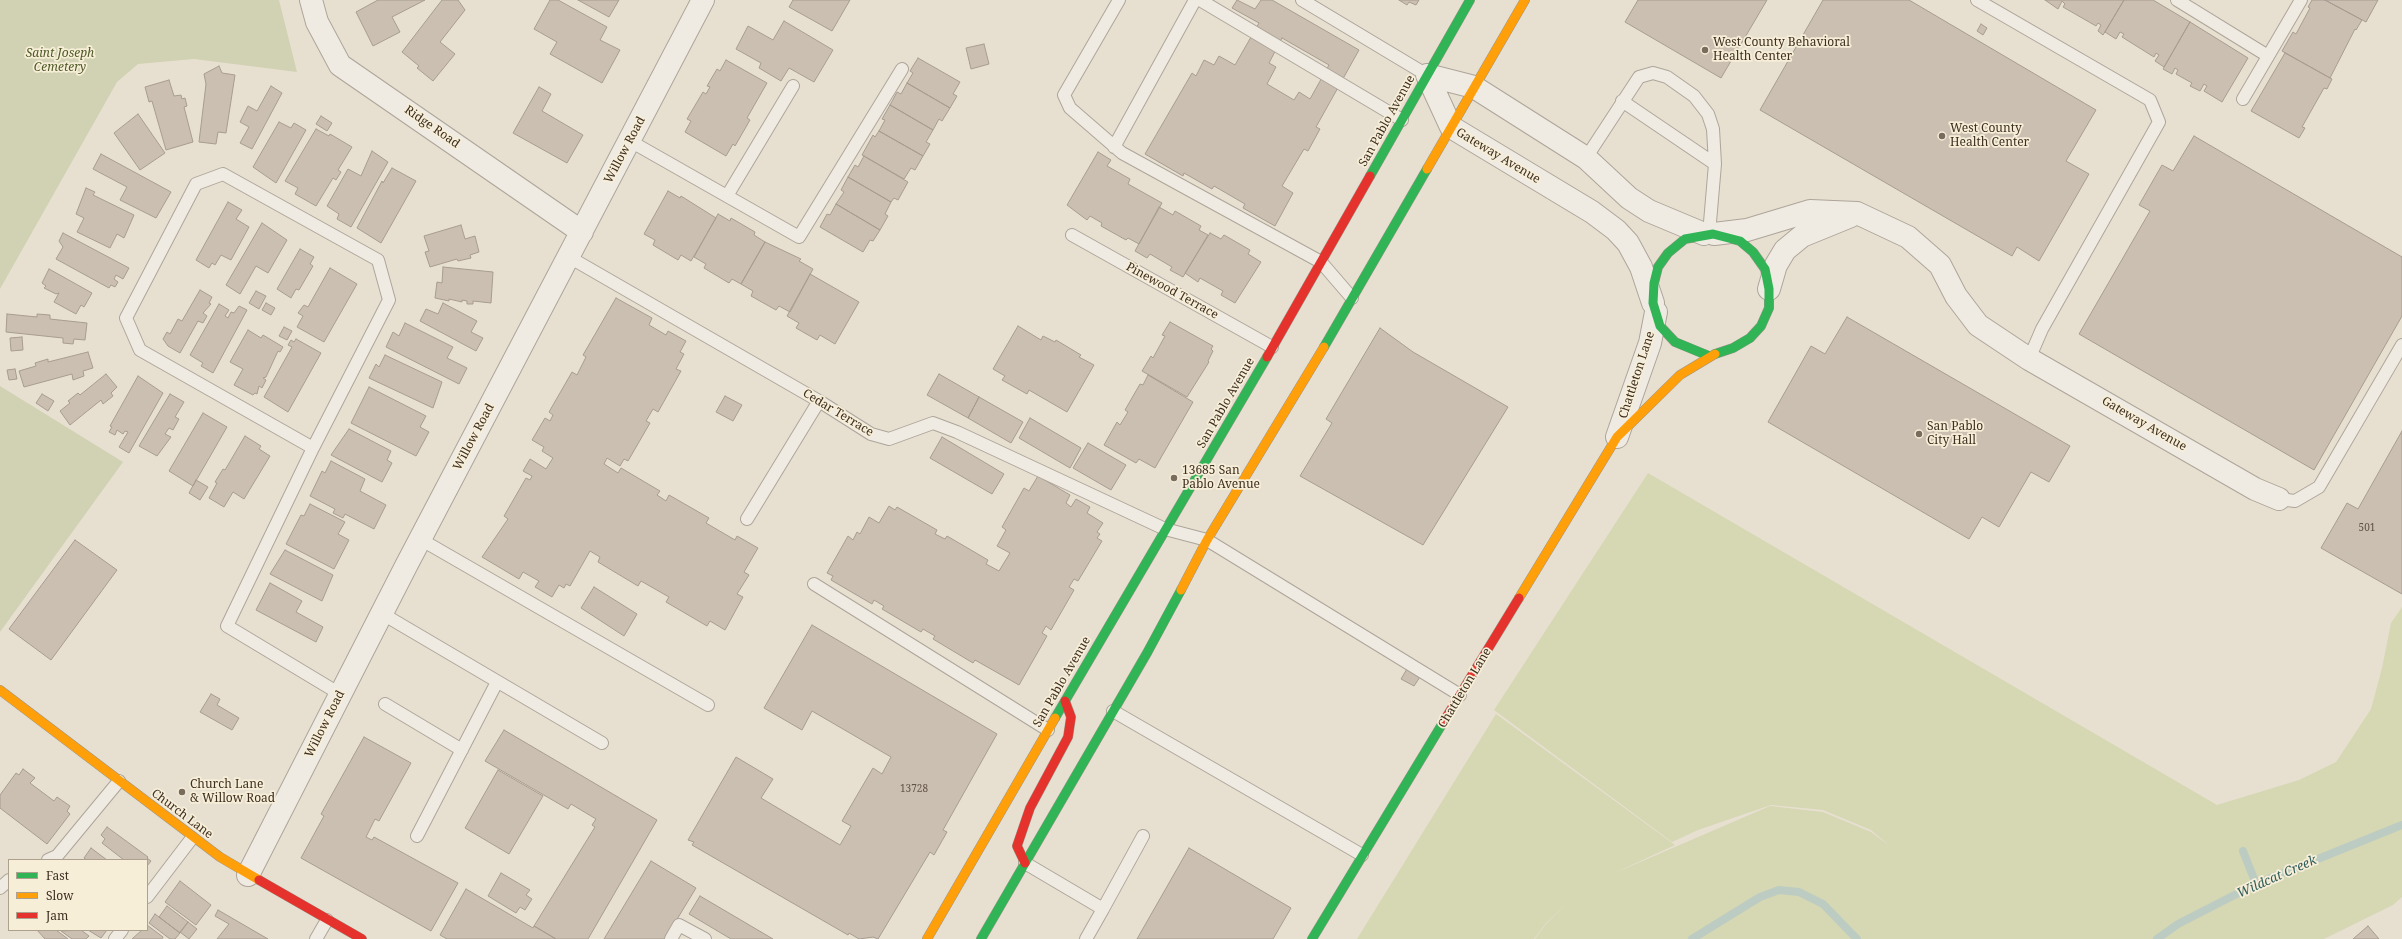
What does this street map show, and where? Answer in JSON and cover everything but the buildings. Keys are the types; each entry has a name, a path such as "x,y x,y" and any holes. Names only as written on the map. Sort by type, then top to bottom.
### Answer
{"main road":[{"name":"San Pablo Avenue","path":"926,939 1165,529 1210,456 1470,0"},
{"path":"981,939 1147,653 1207,540 1352,298 1524,0"},
{"path":"1709,234 1740,242 1753,252 1765,269 1769,289 1769,308 1761,326 1750,338 1733,348 1709,356 1675,342 1660,326 1654,307 1654,283 1658,267 1668,253 1684,239 1709,234"},
{"name":"Chattleton Lane","path":"1312,939 1617,437 1680,375 1709,356"},
{"name":"Church Lane","path":"0,690 192,838 248,876 362,939"},
{"path":"1026,863 1017,846 1030,808 1068,736 1071,717 1065,701"}],"street":[{"name":"Ridge Road","path":"311,0 317,22 340,65 582,232"},
{"name":"Willow Road","path":"248,876 381,613 703,0"},
{"name":"Gateway Avenue","path":"1426,75 1474,87 1586,158 1629,198 1649,211 1709,234 1747,230 1810,211 1858,213 1908,238 1940,265 1956,296 1978,325 2028,359 2255,489 2279,499"},
{"name":"Gateway Avenue","path":"1426,75 1451,127 1592,212 1616,230 1628,243 1641,267 1654,307"},
{"path":"1769,289 1776,265 1785,250 1802,236 1858,213"},
{"name":"Chattleton Lane","path":"1617,437 1650,343 1654,307"}],"lane":[{"path":"1119,0 1064,95 1070,108 1114,147 1321,262 1352,298"},
{"path":"1114,147 1195,0"},
{"path":"1200,0 1402,120"},
{"path":"1302,0 1426,75"},
{"path":"1978,0 2150,100 2159,122 2042,329 2028,359"},
{"path":"2177,0 2268,56"},
{"path":"2243,99 2301,0"},
{"path":"630,141 799,237 902,69"},
{"path":"1586,158 1639,77 1652,73 1667,77 1694,96 1708,114 1713,129 1714,164 1709,234"},
{"path":"727,196 793,86"},
{"path":"1622,101 1714,164"},
{"path":"313,448 140,350 126,318 196,184 224,174 378,260 389,300 313,448 227,626 340,694"},
{"name":"Pinewood Terrace","path":"1072,235 1272,346"},
{"name":"Cedar Terrace","path":"569,257 819,401 871,434 889,439 933,423 957,432 1165,529 1207,540 1460,696"},
{"name":"Gateway Avenue","path":"2279,499 2295,501 2319,487 2402,345"},
{"path":"747,519 819,401"},
{"path":"420,539 708,705"},
{"path":"814,584 1048,730"},
{"path":"381,613 602,743"},
{"path":"417,836 497,682"},
{"path":"385,704 462,750"},
{"path":"1113,711 1362,855"},
{"path":"50,859 57,856 119,781"},
{"path":"1086,939 1104,909 1143,836"},
{"path":"148,896 192,838"},
{"path":"1026,863 1104,909"},
{"path":"0,888 8,881"},
{"path":"316,939 327,920"},
{"path":"671,939 679,925 705,939"},
{"path":"115,939 121,931"}],"green space":[{"name":"Saint Joseph Cemetery","path":"0,0 279,0 297,72 194,59 138,64 117,82 0,289"},
{"path":"0,386 123,462 0,632"},
{"path":"1648,473 2217,805 2299,780 2336,762 2371,709 2382,668 2391,623 2402,607 2402,897 2393,905 2324,939 1535,939 1546,924 1567,903 1546,923 1534,939 1357,939 1496,714 1675,845 1610,875 1770,806 1823,812 1871,832 1890,846 1871,830 1823,810 1771,805 1698,830 1672,842 1494,710"}],"waterway":[{"name":"Wildcat Creek","path":"2157,939 2178,924 2256,884 2402,825"},
{"path":"2243,851 2256,884"},
{"name":"Wildcat Creek","path":"1692,939 1760,897 1779,890 1799,892 1823,904 1857,939"}],"traffic: fast":[{"path":"1370,176 1470,0"},
{"path":"1324,347 1427,169"},
{"path":"1709,356 1675,342 1660,326 1653,303 1654,283 1658,267 1668,253 1685,239 1713,234 1740,241 1753,252 1765,269 1769,289 1769,308 1761,326 1750,338 1733,348 1715,354"},
{"path":"1055,718 1267,357"},
{"path":"981,939 1147,653 1181,590"},
{"path":"1312,939 1444,721"}],"traffic: slow":[{"path":"1427,169 1525,0"},
{"path":"1181,590 1207,540 1324,347"},
{"path":"1519,598 1617,437 1680,375 1715,354"},
{"path":"0,690 220,857 259,880"},
{"path":"927,939 1055,718"}],"traffic: jam":[{"path":"1267,357 1370,176"},
{"path":"1444,721 1519,598"},
{"path":"1025,863 1017,846 1030,808 1068,737 1071,717 1065,701"},
{"path":"259,880 362,939"}],"place":[{"name":"West County Behavioral Health Center","path":"1705,50"},
{"name":"West County Health Center","path":"1942,136"},
{"name":"San Pablo City Hall","path":"1919,434"},
{"name":"13685 San Pablo Avenue","path":"1174,478"},
{"name":"Church Lane & Willow Road","path":"182,792"}]}
